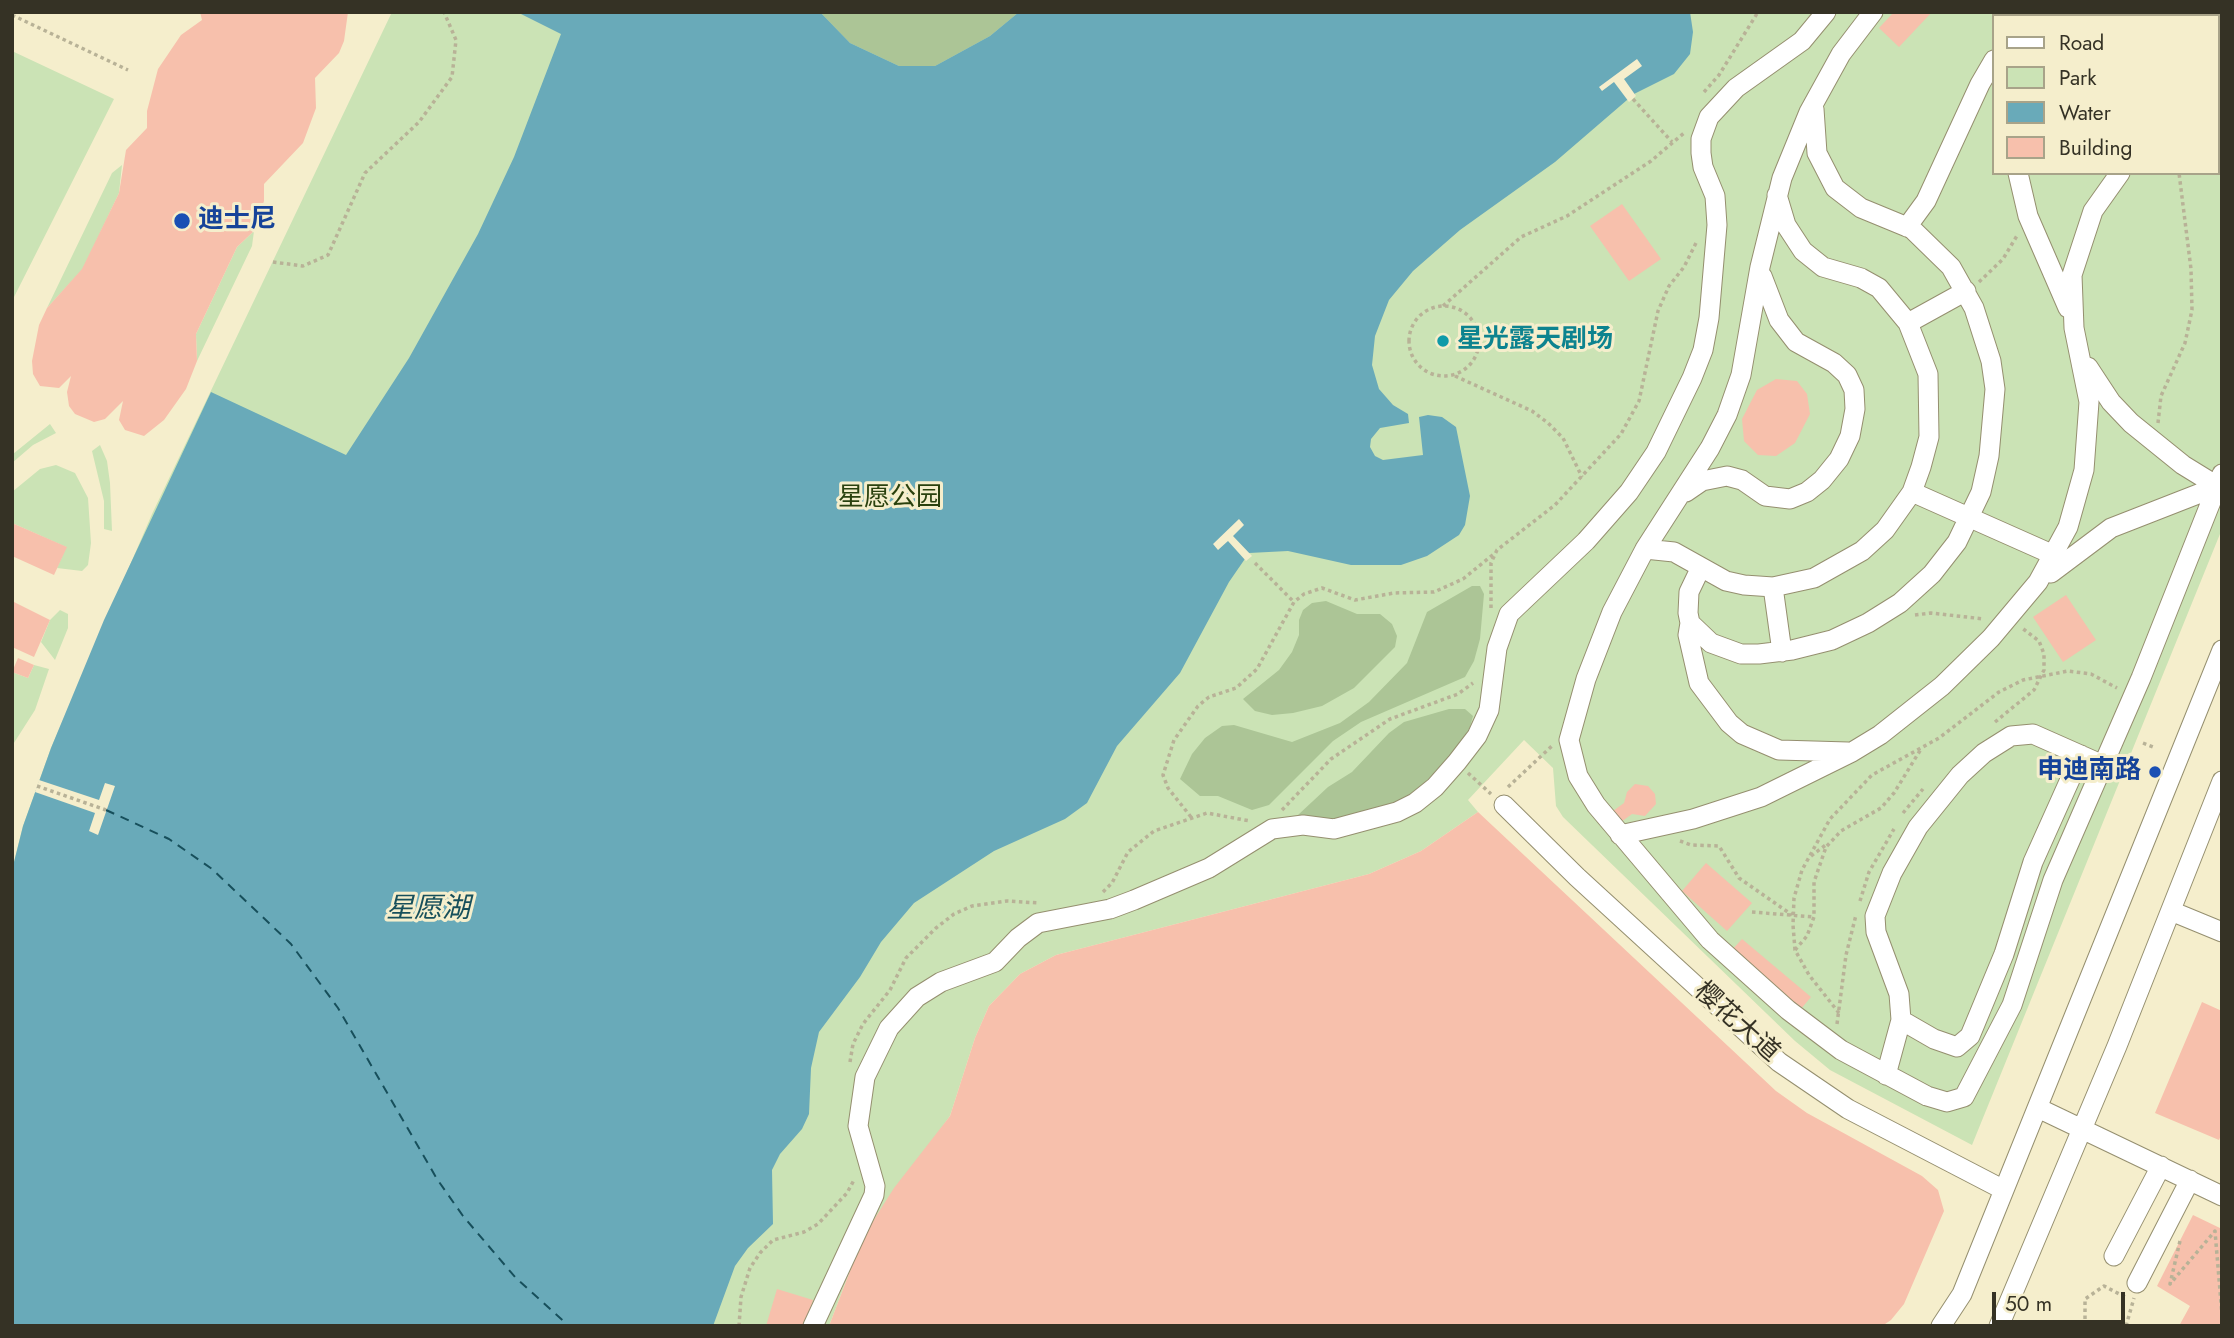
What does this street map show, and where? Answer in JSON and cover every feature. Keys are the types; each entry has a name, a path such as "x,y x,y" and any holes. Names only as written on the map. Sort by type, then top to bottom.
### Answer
{"street":[{"path":"813,1326 874,1195 875,1186 858,1125 866,1077 885,1035 916,997 941,982 995,962 1018,938 1038,923 1110,909 1134,900 1209,867 1272,829 1303,825 1334,829 1397,812 1415,803 1435,787 1457,762 1477,736 1489,710 1497,648 1509,614 1586,541 1629,492 1668,429 1699,359 1709,318 1717,225 1715,196 1703,167 1701,153 1704,109 1802,41 1826,12"},
{"path":"1873,12 1841,54 1813,104 1777,195 1760,267 1741,375 1715,437 1645,549 1612,612 1586,678 1569,740 1578,776 1620,835 1710,940 1749,978 1841,1050 1927,1096 1947,1102 1964,1097 1973,1086 2012,1005 2053,880 2132,699 2220,483"},
{"path":"1907,227 1926,201 1993,62"},
{"path":"1690,623 1724,650 1741,654 1782,652 1832,640 1868,624 1900,603 1932,574 1970,520 1989,456 1995,389 1988,351 1966,291 1951,267 1907,227 1861,208 1835,188 1818,153 1813,104"},
{"path":"2018,175 2028,216 2066,303 2096,384 2110,402 2155,443 2220,483"},
{"path":"2060,557 2077,500 2089,424 2086,379 2074,328 2073,275 2092,211 2119,175"},
{"path":"1645,549 1674,552 1726,581 1773,587 1814,578 1862,551 1885,530 1912,492 1929,437 1930,405 1927,374 1908,323 1880,288 1861,278 1824,267 1803,251 1786,225 1777,195"},
{"path":"1679,496 1702,481 1727,476 1742,480 1765,496 1790,499 1807,492 1822,480 1839,459 1850,436 1855,409 1851,383 1834,363 1805,348 1790,334 1770,304 1760,267"},
{"path":"1908,323 1966,291"},
{"path":"1620,835 1760,797 1853,752 1880,735 1941,686 2010,617 2060,557 2111,528 2220,483"},
{"path":"1912,492 1970,520 2060,557"},
{"path":"1701,567 1689,593 1688,635 1699,683 1714,707 1742,734 1779,750 1853,752"},
{"path":"1773,587 1782,652"},
{"path":"1941,1326 1962,1294 2222,650"},
{"path":"1886,1075 1901,1020 1899,994 1877,932 1875,916 1892,873 1919,827 1960,775 1984,753 2011,736 2033,734 2103,765"},
{"path":"1901,1020 1934,1039 1956,1047 1970,1035 2004,954 2033,862 2081,755"},
{"path":"1999,1326 2083,1128 2222,781"},
{"name":"樱花大道","path":"1504,805 1577,877 1779,1062 1848,1109 2004,1190"},
{"path":"2171,911 2222,932"},
{"path":"2038,1108 2222,1195"},
{"path":"2114,1256 2161,1166"},
{"path":"2135,1292 2190,1180"}],"path":[{"path":"273,262 303,266 328,255 365,173 419,122 452,76 456,40 444,12"},
{"path":"1583,477 1563,438 1548,423 1532,411 1453,375 1434,375 1424,370 1410,351 1409,340 1418,318 1427,311 1443,306 1521,237 1567,216 1651,161 1672,142 1704,109 1758,12"},
{"path":"12,15 128,71"},
{"path":"1633,99 1672,142"},
{"path":"2155,443 2161,396 2185,342 2192,310 2192,269 2179,175"},
{"path":"1966,291 1986,278 2003,259 2028,216"},
{"path":"1191,817 1168,788 1163,775 1174,740 1198,706 1209,697 1236,688 1257,669 1294,602 1304,594 1322,588 1355,600 1394,593 1434,592 1463,579 1497,550 1534,524 1583,477 1620,434 1639,401 1658,311 1669,286 1684,267 1700,234"},
{"path":"1443,306 1460,309 1469,316 1479,336 1475,359 1468,368 1453,375"},
{"path":"1491,612 1491,563 1497,550"},
{"path":"1255,564 1294,602"},
{"path":"1910,616 1931,613 2010,617"},
{"path":"1839,1013 1809,975 1796,950 1793,915 1802,870 1830,820 1872,775 1947,732 1999,692 2022,680 2068,671 2091,674 2132,699"},
{"path":"1277,815 1311,777 1355,742 1390,719 1458,694 1471,687 1478,676"},
{"path":"2143,743 2153,747"},
{"path":"1796,950 1807,936 1814,917 1818,864 1841,831 1881,808 1895,793 1922,746"},
{"path":"1457,762 1504,805 1509,785 1540,755"},
{"path":"2130,776 2140,779"},
{"path":"37,786 106,810"},
{"path":"1100,895 1112,883 1128,852 1139,841 1191,817 1207,813 1258,821"},
{"path":"1657,827 1691,845 1718,846 1739,878 1793,915"},
{"path":"1809,857 1834,839"},
{"path":"850,1064 853,1044 863,1024 890,990 906,958 936,928 954,914 991,902 1029,901 1049,905"},
{"path":"1752,912 1814,917"},
{"path":"739,1326 741,1297 750,1268 760,1253 773,1240 804,1232 818,1224 847,1193 855,1175"},
{"path":"2182,1232 2171,1284 2216,1231 2222,1315"},
{"path":"2085,1326 2085,1299 2104,1286 2135,1292 2126,1326"}],"green space":[{"name":"星愿公园","path":"392,12 2222,12 2222,529 1972,1145 1830,1070 1795,1041 1563,817 1556,806 1553,768 1524,740 1468,800 1478,812 1421,851 1369,874 1056,955 1020,974 989,1006 975,1038 950,1116 863,1237 829,1326 12,1326 12,870 23,826 51,748 152,514"},
{"path":"820,12 1019,12 990,36 935,66 899,66 850,43"},
{"path":"12,51 114,99 12,301"},
{"path":"122,165 119,193 83,269 47,308 112,173"},
{"path":"254,231 252,246 197,361 196,334 237,247"},
{"path":"50,424 56,433 33,445 12,463 13,454"},
{"path":"100,445 107,461 112,531 104,529 104,501 92,451"},
{"path":"56,465 75,473 88,498 91,543 88,565 82,571 57,568 66,547 12,523 12,492 40,469"},
{"path":"1472,586 1480,586 1484,594 1480,639 1474,661 1465,677 1361,722 1333,741 1269,805 1252,810 1218,796 1200,796 1180,779 1192,754 1205,738 1222,726 1234,725 1292,742 1340,723 1369,702 1407,663 1427,612"},
{"path":"1326,601 1357,614 1380,614 1392,624 1397,636 1395,647 1354,688 1322,706 1272,715 1255,711 1243,699 1279,670 1292,652 1299,635 1299,620 1303,610 1312,603"},
{"path":"60,610 68,614 68,628 55,660 41,642 50,620"},
{"path":"34,665 49,669 35,710 12,746 12,672 28,678"},
{"path":"1449,709 1465,709 1473,716 1470,727 1458,747 1416,792 1390,806 1347,821 1298,815 1328,787 1352,772 1389,733 1404,722"}],"water":[{"name":"星愿湖","path":"517,12 820,12 850,43 899,66 935,66 990,36 1019,12 1690,12 1693,32 1690,54 1674,74 1634,94 1555,162 1460,230 1413,271 1389,300 1375,336 1372,365 1379,389 1393,405 1408,414 1409,423 1380,428 1371,439 1370,447 1375,456 1383,460 1423,455 1419,417 1442,417 1456,427 1470,496 1465,525 1459,535 1427,556 1401,565 1351,565 1288,551 1249,553 1229,582 1180,673 1117,746 1087,803 1065,819 994,851 914,903 881,942 860,977 819,1032 811,1068 809,1114 802,1129 780,1154 772,1170 773,1224 748,1248 735,1266 713,1326 12,1326 12,870 23,826 51,748 104,620 211,392 346,455 409,358 478,234 514,157 561,34"}],"pier":[{"path":"1637,59 1642,66 1624,79 1636,96 1629,102 1614,82 1602,91 1599,87"},
{"path":"1239,519 1244,525 1233,536 1252,556 1246,561 1228,541 1218,550 1213,544"},
{"path":"39,780 99,800 105,783 115,786 98,835 89,831 95,813 35,792"}],"building":[{"name":"迪士尼","path":"200,12 348,12 344,41 339,53 315,78 316,108 303,143 264,184 264,201 254,231 237,247 196,334 197,361 186,389 164,420 144,436 125,430 119,420 123,401 105,419 94,422 75,414 69,406 67,392 71,376 59,388 40,386 33,374 32,361 39,325 47,308 82,269 119,193 126,150 147,128 147,111 158,69 181,35 202,20"},
{"path":"1894,12 1932,12 1899,47 1879,28"},
{"path":"2066,12 2101,12 2100,14 2065,14"},
{"path":"2222,12 2220,40 2220,14 2193,14"},
{"path":"1622,204 1661,259 1629,281 1590,226"},
{"path":"1776,379 1797,381 1807,394 1810,414 1795,443 1776,456 1758,455 1744,441 1742,419 1757,390"},
{"path":"12,523 67,547 54,575 12,556"},
{"path":"2066,595 2096,640 2063,662 2033,617"},
{"path":"12,601 50,620 34,657 12,647"},
{"path":"18,658 34,665 28,678 12,672"},
{"path":"1635,784 1648,786 1655,794 1656,804 1645,816 1632,814 1621,822 1613,811 1624,803 1627,792"},
{"path":"1478,812 1776,1091 1807,1113 1922,1176 1938,1190 1944,1211 1904,1304 1891,1320 1882,1326 829,1326 863,1237 894,1188 950,1116 975,1038 989,1006 1020,974 1056,955 1369,874 1421,851"},
{"path":"1706,863 1752,903 1727,931 1682,891"},
{"path":"1742,939 1811,997 1800,1010 1731,951"},
{"path":"2202,1002 2222,1011 2222,1133 2219,1140 2155,1113"},
{"path":"2193,1215 2222,1229 2222,1326 2179,1326 2190,1306 2157,1286"},
{"path":"777,1289 813,1300 806,1326 766,1326"}],"ferry route":[{"path":"106,810 169,839 212,869 291,944 338,1008 437,1179 463,1216 515,1277 569,1326"}],"place":[{"name":"迪士尼","path":"182,221"},
{"name":"星光露天剧场","path":"1443,341"},
{"name":"申迪南路","path":"2155,772"}]}
